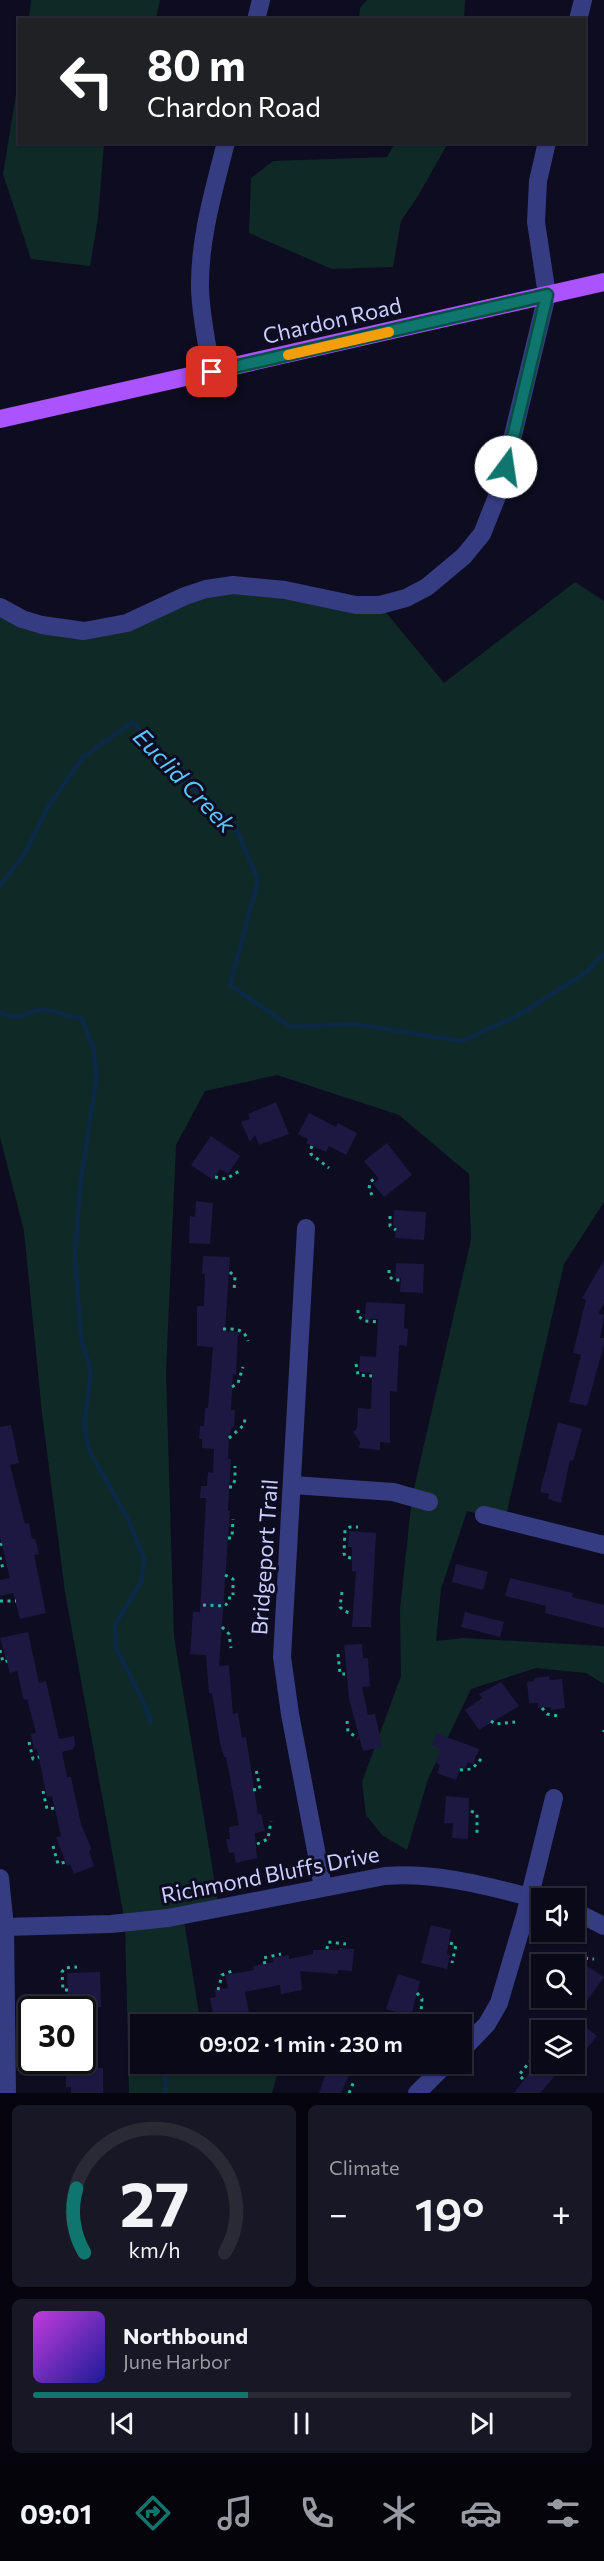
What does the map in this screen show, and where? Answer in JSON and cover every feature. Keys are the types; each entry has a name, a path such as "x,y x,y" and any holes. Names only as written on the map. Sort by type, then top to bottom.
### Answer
{"main road":[{"name":"Chardon Road","path":"0,418 604,282"}],"street":[{"path":"256,18 261,0"},
{"path":"578,18 583,0"},
{"path":"212,372 202,315 201,264 211,201 225,144"},
{"path":"0,606 22,619 42,625 84,630 128,623 185,596 206,589 233,585 258,586 356,605 380,605 406,598 427,587 464,556 482,534 493,510 547,295 536,222 538,181 547,144"},
{"name":"Bridgeport Trail","path":"306,1228 282,1657 290,1714 323,1887"},
{"path":"293,1485 393,1492 429,1502"},
{"path":"484,1515 604,1544"},
{"path":"537,1888 554,1798"},
{"name":"Richmond Bluffs Drive","path":"5,1927 142,1921 385,1876 429,1875 464,1880 531,1898"},
{"path":"0,1878 5,1927 7,2093"},
{"path":"472,2040 487,2024 499,2003 531,1911"},
{"path":"585,1916 604,1926"},
{"path":"417,2093 436,2074"}],"path":[{"path":"312,1146 309,1151 311,1154 329,1168"},
{"path":"215,1177 226,1179 241,1170"},
{"path":"372,1195 369,1190 370,1182 377,1177"},
{"path":"390,1216 390,1226 396,1230"},
{"path":"389,1270 389,1276 393,1280 401,1280"},
{"path":"230,1272 235,1277 234,1291"},
{"path":"358,1310 358,1316 363,1320 378,1322"},
{"path":"224,1329 240,1330 248,1341"},
{"path":"356,1364 358,1375 372,1376"},
{"path":"232,1387 238,1383 243,1367"},
{"path":"229,1438 244,1425 245,1419"},
{"path":"229,1486 232,1487 235,1480 235,1467"},
{"path":"228,1538 232,1538 233,1519"},
{"path":"351,1558 345,1557 344,1553 345,1530 358,1527"},
{"path":"0,1557 3,1569"},
{"path":"203,1605 225,1606 229,1601 232,1595 233,1579 225,1575"},
{"path":"342,1592 340,1607 350,1613"},
{"path":"0,1601 15,1601"},
{"path":"222,1627 229,1634 231,1648"},
{"path":"0,1650 3,1662 7,1661"},
{"path":"338,1654 340,1674 345,1674"},
{"path":"542,1708 544,1712 559,1716"},
{"path":"347,1721 348,1732 358,1738"},
{"path":"491,1721 495,1724 515,1722"},
{"path":"29,1742 33,1759 39,1757"},
{"path":"460,1770 472,1769 482,1758"},
{"path":"254,1790 260,1789 256,1769"},
{"path":"43,1791 47,1809 55,1808"},
{"path":"471,1811 477,1814 477,1833"},
{"path":"257,1844 268,1839 271,1821"},
{"path":"53,1846 58,1864 66,1862"},
{"path":"327,1949 328,1942 346,1944"},
{"path":"450,1943 456,1945 452,1963"},
{"path":"265,1964 263,1958 281,1954"},
{"path":"585,1958 594,1959"},
{"path":"68,1990 63,1990 62,1972 68,1967 77,1967"},
{"path":"218,1990 222,1976 231,1971"},
{"path":"417,1993 422,1999 421,2012"},
{"path":"523,2079 519,2076 531,2060"},
{"path":"349,2093 354,2081"}],"green space":[{"path":"31,0 160,0 156,18 29,18"},
{"path":"367,0 465,0 464,18 359,18 360,8"},
{"path":"18,83 18,144 104,144 98,218 90,266 31,259 3,174"},
{"path":"394,144 447,144 401,221 393,267 332,269 249,233 251,178 273,161 387,157"},
{"path":"575,582 604,601 604,1202 564,1264 505,1520 467,1511 441,1589 436,1641 463,1638 602,1646 604,1647 604,1684 586,1673 536,1668 471,1689 428,1779 407,1850 382,1835 366,1815 362,1782 401,1676 400,1609 412,1497 471,1240 469,1174 399,1115 277,1075 205,1091 176,1145 166,1373 174,1637 219,1908 183,1915 199,2014 130,2014 130,2074 277,2074 272,2093 129,2093 125,1923 65,1592 42,1413 24,1231 0,1137 0,607 84,631 206,589 380,605 444,683"}],"building":[{"path":"276,1102 289,1134 259,1145 255,1135 250,1142 241,1122 250,1119 248,1114"},
{"path":"309,1113 336,1127 338,1123 357,1133 346,1155 329,1146 326,1152 306,1143 308,1139 298,1134"},
{"path":"211,1136 240,1156 228,1174 220,1169 213,1180 191,1165"},
{"path":"387,1143 412,1175 384,1197 373,1184 379,1179 364,1161"},
{"path":"196,1201 213,1203 210,1244 189,1243 190,1216 195,1217"},
{"path":"394,1210 426,1212 424,1240 395,1238"},
{"path":"203,1256 230,1257 225,1331 238,1332 236,1375 233,1374 231,1410 235,1410 234,1427 229,1435 228,1459 231,1459 228,1511 230,1511 219,1666 229,1665 233,1714 238,1713 242,1738 246,1737 258,1814 261,1814 265,1831 255,1833 257,1858 236,1863 234,1852 229,1853 226,1839 230,1839 229,1827 239,1825 226,1757 224,1757 220,1743 212,1693 209,1693 206,1655 190,1654 193,1612 200,1612 206,1498 200,1498 201,1486 207,1486 208,1472 213,1473 214,1449 202,1448 202,1439 199,1439 200,1426 204,1426 205,1408 208,1408 213,1347 197,1346 197,1306 204,1306"},
{"path":"604,1260 604,1303 598,1314 604,1315 600,1338 604,1338 604,1344 587,1406 569,1402 581,1355 573,1353 586,1300 582,1298"},
{"path":"396,1263 424,1264 423,1293 400,1292 401,1278 395,1278"},
{"path":"366,1302 405,1304 404,1328 408,1329 407,1346 399,1345 397,1392 390,1391 390,1443 380,1442 380,1450 359,1448 360,1442 353,1432 357,1429 358,1408 371,1409 372,1373 359,1372 360,1356 376,1357 378,1319 365,1319"},
{"path":"558,1422 582,1429 573,1461 570,1460 561,1503 548,1499 549,1494 540,1492"},
{"path":"11,1425 19,1463 10,1465 25,1524 29,1523 32,1539 35,1538 39,1554 34,1555 46,1613 20,1619 13,1593 0,1596 0,1580 10,1578 0,1537 0,1427"},
{"path":"349,1531 376,1533 371,1627 352,1627 356,1571 352,1571 352,1547 348,1547"},
{"path":"456,1564 488,1572 483,1590 452,1582"},
{"path":"510,1578 573,1593 572,1597 604,1605 604,1628 545,1613 546,1606 505,1596"},
{"path":"465,1612 504,1622 500,1637 461,1627"},
{"path":"28,1632 39,1683 46,1681 59,1739 74,1736 73,1749 62,1752 67,1777 71,1777 81,1824 91,1848 89,1852 94,1866 74,1874 70,1864 67,1866 56,1837 61,1836 52,1796 47,1797 37,1749 34,1750 31,1734 36,1733 27,1699 24,1700 17,1671 10,1673 0,1638"},
{"path":"362,1644 363,1658 368,1658 370,1686 362,1687 368,1715 375,1714 382,1747 363,1751 349,1699 344,1645"},
{"path":"549,1676 550,1680 562,1679 565,1708 551,1710 551,1707 538,1708 538,1703 529,1703 527,1682 534,1681 534,1678"},
{"path":"501,1682 519,1706 479,1730 465,1710 482,1698 479,1694"},
{"path":"436,1733 479,1749 473,1764 468,1762 465,1769 461,1767 456,1780 437,1773 440,1765 436,1763 441,1749 432,1745"},
{"path":"446,1796 469,1798 468,1839 452,1838 453,1823 444,1823"},
{"path":"431,1925 451,1930 447,1969 421,1963"},
{"path":"339,1948 354,1949 352,1971 338,1970 338,1974 300,1971 302,1990 281,1994 280,1985 245,1992 249,2013 213,2014 210,1998 216,1997 215,1990 228,1988 225,1975 254,1970 253,1966 274,1962 273,1958 289,1955 289,1959 313,1954 313,1950 339,1950"},
{"path":"585,1965 604,1977 585,2003"},
{"path":"100,1972 101,2007 96,2007 96,1996 68,1996 67,1973"},
{"path":"398,1974 420,1981 412,2014 402,2014 386,2009"},
{"path":"585,2026 597,2036 585,2051"},
{"path":"96,2068 103,2068 103,2093 71,2093 71,2087 66,2087 66,2074 96,2074"},
{"path":"531,2071 531,2074 556,2074 540,2093 514,2093"},
{"path":"326,2074 350,2074 341,2093 319,2093"}],"waterway":[{"name":"Euclid Creek","path":"0,886 25,853 48,807 83,757 133,722 158,755 235,826 258,880 230,985 291,1027 353,1024 462,1041 517,1016 587,972 604,953"},
{"path":"0,1012 18,1017 45,1010 82,1019 94,1050 96,1080 80,1187 75,1257 81,1339 91,1371 84,1424 89,1450 128,1519 144,1559 141,1582 115,1625 116,1648 151,1722"},
{"path":"164,2093 165,2074"}],"slow traffic":[{"path":"288,355 389,332"}],"route":[{"path":"212,372 547,295 506,467"}]}
